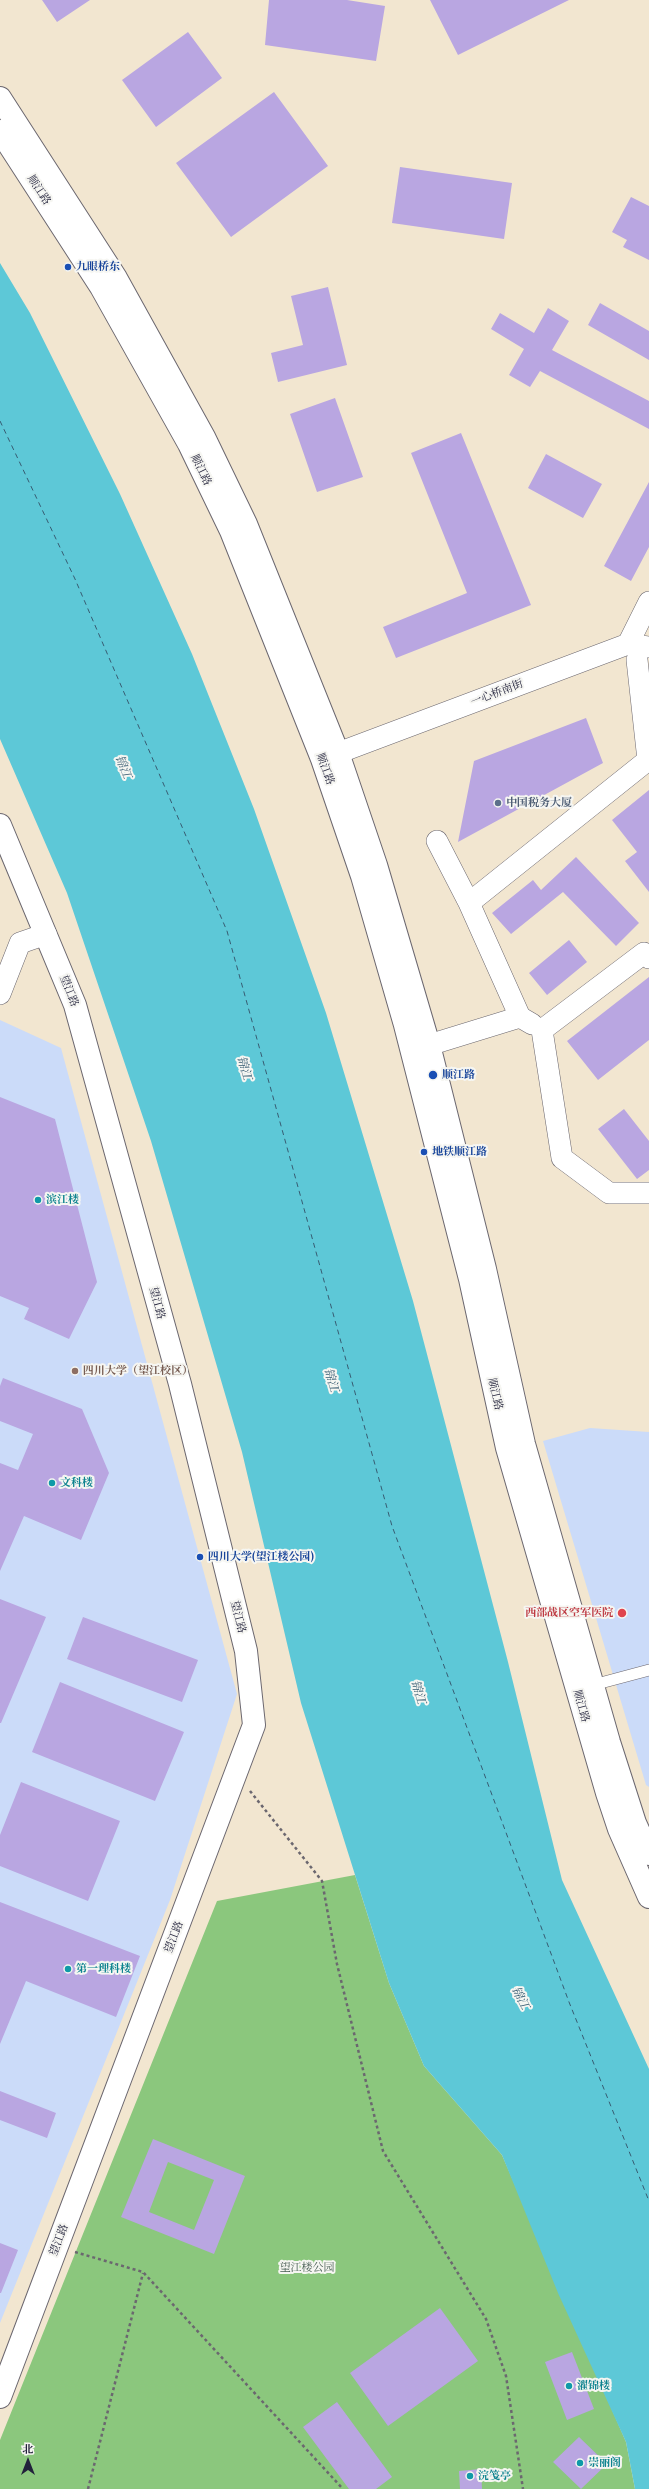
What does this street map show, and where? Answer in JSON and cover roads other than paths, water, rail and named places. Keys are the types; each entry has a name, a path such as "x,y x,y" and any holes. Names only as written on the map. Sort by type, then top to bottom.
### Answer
{"main road":[{"name":"顺江路","path":"0,98 116,278 204,437 246,524 330,756 362,876 405,1025 470,1279 507,1448 607,1793 619,1829 649,1897"},
{"name":"顺江路","path":"0,131 102,287 189,444 231,531 330,756 376,865 429,1045 483,1262 524,1444 593,1685 635,1823 648,1848"},
{"name":"望江路","path":"0,825 75,1006 180,1384 246,1651 254,1725 0,2397"}],"street":[{"path":"469,903 648,760 641,654 649,602"},
{"name":"一心桥南街","path":"330,756 641,654"},
{"path":"437,841 469,903 520,1017 542,1030"},
{"path":"0,994 20,943 46,934"},
{"path":"542,1030 644,953 649,958"},
{"path":"429,1045 520,1017"},
{"path":"542,1030 562,1158 610,1194 649,1194"}],"lane":[{"path":"593,1685 649,1670"}],"water":[{"name":"锦江","path":"0,263 30,313 120,494 192,654 254,809 326,1013 413,1301 508,1662 562,1880 649,2069 649,2489 635,2489 626,2442 558,2293 502,2155 424,2066 389,1983 301,1703 242,1452 151,1141 67,893 0,739"}],"place":[{"name":"九眼桥东","path":"68,267"},
{"name":"中国税务大厦","path":"498,803"},
{"name":"顺江路","path":"433,1075"},
{"name":"地铁顺江路","path":"424,1152"},
{"name":"滨江楼","path":"38,1200"},
{"name":"四川大学（望江校区）","path":"75,1371"},
{"name":"文科楼","path":"52,1483"},
{"name":"四川大学(望江楼公园)","path":"200,1557"},
{"name":"西部战区空军医院","path":"622,1613"},
{"name":"第一理科楼","path":"68,1969"},
{"name":"濯锦楼","path":"569,2386"},
{"name":"崇丽阁","path":"580,2463"},
{"name":"浣笺亭","path":"470,2476"}],"park label":[{"name":"望江楼公园","path":"307,2268"}]}
